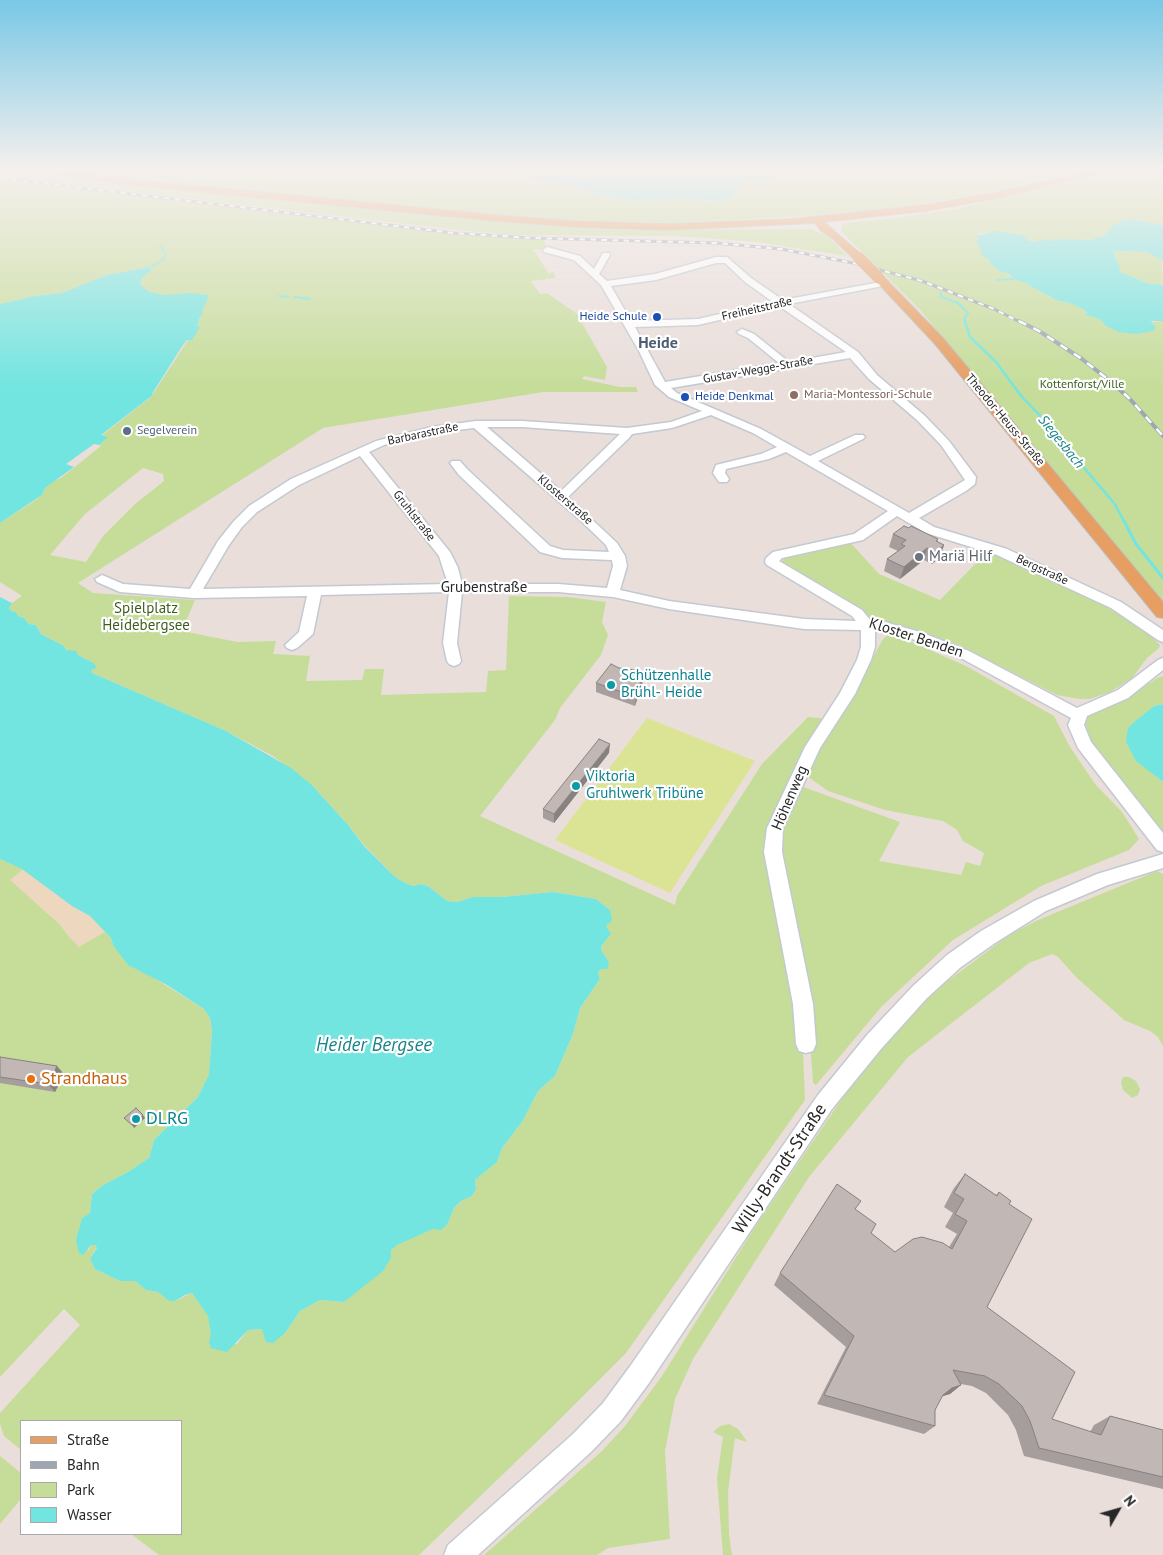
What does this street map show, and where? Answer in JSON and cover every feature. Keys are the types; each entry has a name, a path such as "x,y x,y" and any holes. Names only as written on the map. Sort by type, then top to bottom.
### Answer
{"main road":[{"name":"Theodor-Heuss-Straße","path":"840,241 939,341 1161,611"}],"street":[{"path":"548,250 577,258 605,284 662,386"},
{"path":"595,274 606,255"},
{"path":"605,284 656,276 716,260 729,261 748,280 854,354 873,377 921,418 945,443 970,477 971,480 962,488 910,518"},
{"name":"Freiheitstraße","path":"629,324 698,322 881,280"},
{"path":"742,332 751,336 787,365"},
{"name":"Gustav-Wegge-Straße","path":"662,386 854,354"},
{"name":"Bergstraße","path":"662,386 684,400 757,431 896,511 940,534 983,545 1036,567 1116,605 1163,637"},
{"name":"Barbarastraße","path":"194,594 223,544 238,524 253,510 295,482 362,450 402,437 432,430 476,424 522,424 627,430 672,425 702,416 710,411"},
{"name":"Klosterstraße","path":"476,424 604,534 618,556"},
{"path":"560,496 566,493 625,436 627,430"},
{"path":"809,461 860,437"},
{"path":"723,479 719,473 720,466 765,457 786,448"},
{"name":"Gruhlstraße","path":"362,450 445,556 451,568 456,588"},
{"path":"456,463 463,472 545,549 562,554 618,556 620,566 613,594"},
{"name":"Kloster Benden","path":"896,511 858,536 778,555 773,558 772,562 857,613 866,625 897,630 948,647 987,664 1079,716"},
{"name":"Grubenstraße","path":"102,579 120,588 194,594 456,588 558,588 613,594 668,605 804,624 866,625"},
{"path":"454,661 450,643 456,588"},
{"path":"292,645 306,634 315,592"},
{"name":"Höhenweg","path":"806,1044 800,988 773,852 775,828 813,747 847,694 864,660 868,647 869,633 866,625"},
{"path":"1163,663 1123,694 1109,702 1086,710 1079,716 1076,725 1084,744 1163,845"},
{"name":"Willy-Brandt-Straße","path":"458,1555 582,1443 612,1412 640,1374 825,1102 874,1042 920,992 954,961 988,937 1040,906 1103,879 1163,861"}],"green space":[{"name":"Spielplatz Heidebergsee","path":"0,241 544,241 547,250 533,249 549,274 553,271 556,278 531,281 540,294 547,293 577,314 607,367 605,380 584,376 582,379 620,387 636,387 638,392 543,392 323,428 78,583 93,593 195,600 182,631 237,642 276,641 273,654 310,656 306,681 362,680 365,669 384,669 381,695 486,692 488,671 506,670 509,596 568,597 606,602 602,622 608,635 601,655 560,708 555,720 480,816 675,905 677,896 762,764 808,717 827,719 770,822 802,1030 805,1100 626,1353 419,1555 159,1555 132,1535 182,1535 182,1420 20,1420 20,1449 4,1436 0,1424 0,1413 80,1325 64,1309 0,1377 0,859 23,869 72,906 90,916 111,938 113,945 149,975 204,1009 210,1018 212,1030 209,1074 198,1097 154,1140 149,1158 103,1185 92,1194 90,1213 82,1218 88,1251 91,1245 97,1247 90,1259 95,1269 120,1281 135,1281 146,1290 158,1292 169,1301 175,1301 192,1293 208,1315 212,1334 209,1342 237,1344 248,1330 262,1329 285,1333 300,1311 320,1300 344,1302 391,1258 391,1250 397,1244 433,1229 441,1229 447,1225 454,1208 461,1201 472,1196 476,1189 475,1180 497,1162 502,1148 522,1122 538,1091 555,1076 573,1034 580,1008 600,979 598,973 609,962 601,950 602,945 611,934 606,926 610,910 596,899 553,892 501,897 473,897 457,902 447,901 428,886 421,884 413,886 405,883 395,877 364,845 312,785 273,756 226,731 92,673 84,658 66,650 64,646 41,634 36,625 29,624 24,618 18,616 16,612 11,611 9,608 12,603 22,596 0,582 0,523 33,502 42,495 45,488 52,482 61,478 101,446 99,445 107,437 101,436 151,397 197,326 202,312 203,294 162,295 148,291 140,284 141,279 152,270 148,267 107,275 62,293 35,296 0,304","holes":["143,468 163,474 164,481 134,505 103,536 86,562 50,555 85,514"]},
{"path":"738,241 832,241 847,256"},
{"name":"Kottenforst/Ville","path":"851,241 979,241 983,254 1014,279 1058,301 1071,303 1085,310 1086,315 1100,319 1112,329 1150,331 1151,322 1163,321 1163,613 922,312"},
{"path":"1117,251 1147,252 1162,260 1163,285 1147,283 1119,272 1119,264 1113,253"},
{"path":"849,541 879,574 940,600 988,551 1108,606 1149,634 1160,645 1159,648 1147,658 1132,678 1110,692 1090,699 1057,695 961,646 917,630 871,618 781,565 784,558 788,556"},
{"path":"888,635 907,640 966,666 1054,716 1070,747 1095,784 1122,812 1139,839 1129,850 1041,886 953,940 882,1006 816,1085 813,1083 809,1025 781,859 780,837 798,785 900,822 879,861 961,875 966,862 980,866 984,853 963,841 957,830 943,821 885,810 828,791 804,774 826,731 852,696 883,639"},
{"path":"1163,676 1163,704 1154,706 1128,728 1153,774 1163,782 1163,832 1126,789 1089,740 1085,720 1094,712 1127,699 1157,678"},
{"path":"647,718 755,761 670,893 555,840"},
{"path":"1157,871 1163,874 1163,1046 1158,1037 1150,1031 1124,1020 1076,977 1058,957 1052,954 1029,963 908,1057 809,1177 693,1359 675,1399 665,1451 670,1539 608,1548 597,1555 484,1555 602,1451 625,1426 662,1376 755,1227 856,1078 929,995 1009,935 1038,920"},
{"path":"1123,1077 1129,1077 1136,1081 1140,1089 1138,1095 1132,1098 1123,1090 1121,1082"},
{"path":"729,1424 738,1429 746,1442 735,1438 728,1492 729,1534 732,1555 723,1555 717,1478 723,1437 713,1432 720,1426"},
{"path":"0,1456 20,1472 20,1500 0,1524"}],"sand":[{"path":"23,869 72,906 90,916 105,932 79,947 59,924 10,880"}],"water":[{"path":"977,241 1163,241 1163,261 1147,252 1117,251 1113,253 1119,264 1120,272 1147,283 1163,285 1163,321 1151,321 1156,328 1153,331 1136,334 1119,332 1106,326 1100,319 1085,315 1087,313 1085,310 1070,303 1058,301 1000,271 990,264 990,260 983,256"},
{"path":"148,267 152,270 141,279 140,284 148,291 162,295 191,293 208,295 202,311 203,314 197,326 200,327 192,340 187,340 181,348 153,395 101,435 108,437 99,445 94,444 66,464 74,467 45,488 42,495 0,523 0,304 35,296 62,293 107,275"},
{"name":"Heider Bergsee","path":"0,597 12,603 9,608 11,611 16,612 18,616 24,618 29,624 36,625 41,634 64,646 66,650 76,651 78,655 95,664 96,668 91,670 92,673 226,731 291,768 312,785 349,826 364,846 395,877 405,883 413,886 421,884 428,886 447,901 457,902 473,897 501,897 553,892 596,899 610,910 612,920 606,926 611,934 602,945 601,950 609,962 607,969 601,969 598,973 600,979 580,1008 573,1034 555,1076 538,1091 522,1122 502,1148 497,1162 475,1180 476,1189 472,1196 461,1201 454,1208 447,1225 441,1230 433,1229 397,1245 391,1250 391,1258 383,1271 344,1302 320,1300 300,1311 285,1333 273,1343 266,1342 262,1329 248,1330 227,1352 211,1348 208,1316 192,1293 175,1301 169,1301 158,1292 146,1290 135,1281 120,1281 95,1269 90,1259 97,1248 95,1245 91,1245 83,1255 79,1253 76,1240 82,1218 90,1213 92,1194 103,1185 149,1158 154,1140 198,1097 209,1074 212,1030 210,1018 204,1009 167,985 128,965 113,945 111,938 90,916 72,906 22,869 0,859"},
{"path":"1163,704 1163,782 1136,761 1126,742 1128,728 1154,706"}],"building":[{"path":"904,526 909,528 911,526 938,539 936,541 944,545 936,552 927,548 904,567 887,559 905,546 901,544 906,540 893,534"},
{"path":"611,664 619,668 644,671 636,697 596,683"},
{"path":"599,739 610,744 554,814 543,809"},
{"path":"0,1057 57,1066 48,1084 0,1077"},
{"name":"DLRG","path":"136,1108 143,1115 132,1125 124,1118"},
{"path":"965,1174 997,1196 999,1192 1011,1201 1009,1204 1032,1219 987,1307 1075,1372 1052,1419 1101,1435 1110,1416 1163,1430 1163,1477 1039,1448 1030,1421 1022,1406 999,1384 985,1376 953,1370 961,1385 952,1388 943,1395 935,1410 935,1426 824,1395 854,1336 780,1273 837,1184 861,1201 855,1209 876,1224 871,1233 895,1252 913,1239 922,1237 943,1243 952,1249 967,1221 955,1214 964,1199 954,1193"}],"waterway":[{"path":"160,246 164,251"},
{"path":"151,267 163,260 166,253"},
{"name":"Siegesbach","path":"997,280 1014,279"},
{"name":"Siegesbach","path":"941,293 941,297 958,303 968,313 964,319 965,323"},
{"path":"279,296 288,297"},
{"path":"294,297 310,299"},
{"name":"Siegesbach","path":"965,321 970,337 996,362 1022,397 1054,430 1051,434 1080,463 1114,503 1125,523"},
{"name":"Siegesbach","path":"1124,521 1136,544 1163,578"}],"railway":[{"path":"626,241 716,243 781,249 853,263 922,281 994,309 1022,323"},
{"path":"1019,321 1039,331 1082,359 1110,381 1129,398 1163,436"}],"place":[{"name":"Heide Schule","path":"657,317"},
{"name":"Maria-Montessori-Schule","path":"794,395"},
{"name":"Heide Denkmal","path":"685,397"},
{"name":"Segelverein","path":"127,431"},
{"name":"Mariä Hilf","path":"919,557"},
{"name":"Schützenhalle Brühl- Heide","path":"611,685"},
{"name":"Viktoria Gruhlwerk Tribüne","path":"576,786"},
{"name":"Strandhaus","path":"31,1079"},
{"name":"DLRG","path":"136,1119"}],"district":[{"name":"Heide","path":"658,343"}]}
